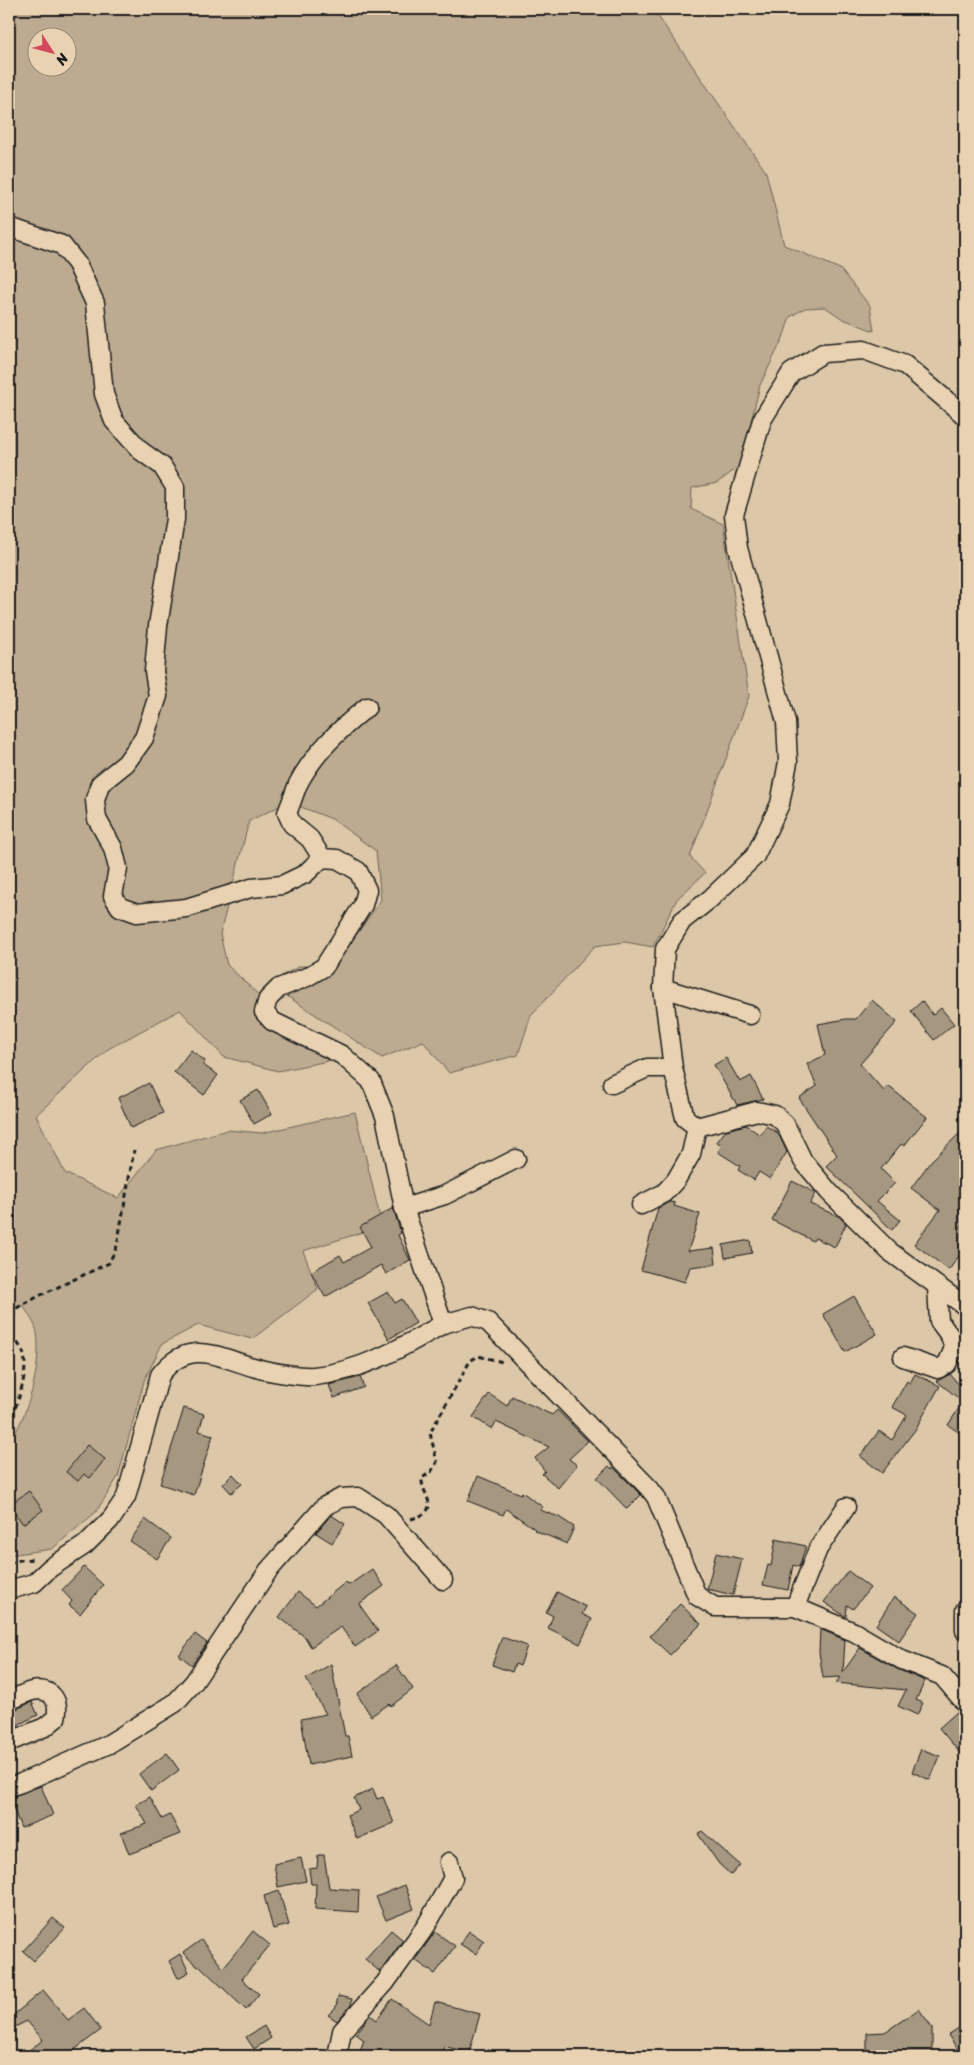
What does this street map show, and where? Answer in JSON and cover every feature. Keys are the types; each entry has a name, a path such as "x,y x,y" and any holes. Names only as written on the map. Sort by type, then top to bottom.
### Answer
{"street":[{"path":"9,227 62,246 77,264 95,303 104,394 114,421 141,451 162,466 175,487 175,519 158,626 154,671 158,696 144,738 126,764 100,784 95,800 97,820 113,848 118,868 113,896 120,907 137,913 186,908 251,888 282,885 305,874 322,858 337,859 358,871 367,890 364,905 324,967 307,977 279,988 268,998 264,1012 272,1021 342,1055 371,1081 385,1116 404,1208 443,1324"},
{"path":"965,416 906,365 864,350 823,353 791,373 762,420 734,515 738,548 786,722 788,762 780,804 755,856 710,899 682,921 665,949 663,988 673,1068 684,1118 697,1127 757,1111 775,1115 785,1124 803,1161 829,1192 890,1252 965,1306"},
{"path":"322,858 310,840 292,824 287,813 298,784 319,752 345,725 367,707"},
{"path":"663,988 750,1015"},
{"path":"612,1084 647,1068 673,1068"},
{"path":"641,1205 664,1193 676,1180 691,1154 697,1127"},
{"path":"404,1208 445,1195 516,1159"},
{"path":"904,1357 938,1369 947,1364 954,1348 950,1336 939,1321 937,1287"},
{"path":"9,1590 34,1582 50,1568 85,1545 112,1518 126,1497 160,1375 170,1363 193,1353 217,1354 258,1369 312,1376 356,1368 407,1345 443,1324 472,1316 488,1322 653,1492 697,1596 715,1607 794,1606 854,1632 902,1660 942,1676 965,1703"},
{"path":"9,1787 107,1745 175,1703 194,1682 268,1571 325,1506 341,1498 358,1497 386,1516 443,1580"},
{"path":"794,1606 818,1549 846,1507"},
{"path":"965,1610 965,1631"},
{"path":"9,1701 32,1691 44,1692 53,1695 58,1707 56,1718 45,1727 9,1742"},
{"path":"337,2056 342,2031 385,1983 426,1926 453,1878 449,1862"}],"path":[{"path":"9,1422 15,1410 26,1366 23,1352 17,1342 9,1343 14,1310 109,1263 112,1259 117,1246 134,1150"},
{"path":"386,1516 409,1519 422,1516 429,1506 429,1498 421,1484 422,1478 431,1472 437,1462 430,1433 470,1361 478,1356 502,1362 528,1363"}],"shaded area":[{"path":"9,9 653,9 766,172 784,245 840,269 870,306 874,331 843,319 825,307 805,308 790,317 783,338 760,385 740,466 717,483 692,488 691,509 723,524 749,696 690,857 705,873 677,899 653,947 625,942 595,946 531,1015 518,1055 449,1073 423,1041 382,1058 279,991 283,975 300,966 329,966 357,934 381,900 376,851 332,819 288,802 249,821 220,934 227,965 328,1061 278,1071 224,1057 180,1010 108,1049 36,1115 65,1173 118,1198 156,1150 227,1130 262,1133 355,1112 382,1226 303,1251 318,1289 252,1339 198,1325 162,1344 144,1381 118,1477 96,1512 52,1549 9,1555 9,1443 28,1405 35,1375 38,1346 36,1330 23,1305 9,1311"}],"building":[{"path":"872,1000 897,1022 860,1064 884,1091 888,1086 927,1117 904,1146 901,1144 881,1169 895,1183 877,1201 900,1220 892,1230 826,1166 837,1155 799,1098 817,1086 807,1064 825,1055 818,1024 856,1019"},
{"path":"922,1001 933,1015 941,1008 954,1024 934,1040 911,1011"},
{"path":"191,1050 205,1061 203,1065 218,1075 204,1095 174,1072"},
{"path":"726,1058 740,1082 751,1076 763,1099 737,1105 714,1065"},
{"path":"149,1083 163,1113 131,1128 118,1098"},
{"path":"258,1090 272,1114 254,1124 240,1100"},
{"path":"746,1125 760,1135 766,1126 778,1133 787,1152 770,1179 759,1172 754,1180 738,1170 740,1166 718,1152 722,1145 717,1142 726,1130"},
{"path":"965,1128 965,1221 960,1228 965,1232 965,1261 959,1256 949,1270 914,1244 940,1210 911,1188 931,1161"},
{"path":"792,1181 816,1193 810,1204 840,1217 846,1224 835,1247 815,1238 813,1241 772,1220"},
{"path":"670,1202 675,1203 674,1206 700,1214 688,1251 714,1248 716,1264 690,1267 685,1282 641,1270 658,1208"},
{"path":"393,1208 401,1233 398,1235 410,1260 386,1274 381,1265 325,1297 311,1272 340,1255 344,1262 371,1247 360,1227"},
{"path":"750,1240 752,1253 725,1258 723,1245"},
{"path":"388,1292 395,1303 402,1299 416,1323 389,1339 368,1303"},
{"path":"854,1296 877,1334 845,1352 823,1314"},
{"path":"915,1374 940,1386 915,1430 882,1473 860,1456 879,1431 892,1440 907,1415 892,1407 907,1381 910,1383"},
{"path":"950,1374 965,1392 965,1425 960,1433 948,1425 963,1402 937,1381"},
{"path":"360,1377 364,1387 334,1398 329,1385"},
{"path":"489,1394 507,1406 512,1396 552,1415 557,1410 588,1441 569,1459 577,1465 558,1488 542,1474 545,1471 535,1458 549,1447 496,1422 492,1429 473,1417"},
{"path":"184,1408 204,1414 199,1431 213,1435 194,1495 160,1484"},
{"path":"87,1445 105,1459 90,1478 84,1474 78,1481 66,1472"},
{"path":"609,1466 612,1469 613,1467 641,1495 627,1509 597,1478"},
{"path":"233,1474 242,1484 231,1493 223,1484"},
{"path":"478,1476 521,1494 522,1492 543,1507 540,1510 559,1517 574,1527 567,1544 534,1530 506,1509 503,1515 468,1501"},
{"path":"29,1491 43,1510 23,1524 9,1505"},
{"path":"331,1515 345,1524 332,1543 316,1533"},
{"path":"145,1519 171,1538 157,1559 130,1541"},
{"path":"776,1539 806,1546 799,1567 793,1565 788,1590 763,1585 768,1565 771,1566"},
{"path":"716,1553 742,1559 733,1595 707,1589"},
{"path":"84,1567 103,1585 80,1614 69,1605 72,1601 62,1590"},
{"path":"372,1569 384,1586 359,1604 378,1631 355,1647 341,1627 311,1647 305,1637 279,1617 298,1592 316,1606 346,1582 349,1585"},
{"path":"848,1571 870,1588 853,1609 847,1605 846,1617 824,1602"},
{"path":"557,1592 586,1607 582,1614 592,1619 580,1644 548,1628 553,1616 546,1612"},
{"path":"894,1597 918,1613 899,1641 876,1625"},
{"path":"680,1604 701,1624 670,1655 650,1636"},
{"path":"820,1629 845,1640 843,1672 860,1648 897,1669 925,1681 916,1700 923,1703 917,1715 898,1706 906,1690 836,1683 840,1677 823,1678 819,1652"},
{"path":"195,1634 207,1643 192,1665 179,1655"},
{"path":"502,1637 527,1646 520,1666 515,1664 512,1672 492,1665"},
{"path":"331,1664 345,1736 348,1736 352,1756 309,1765 301,1719 326,1714 306,1679"},
{"path":"396,1665 413,1689 391,1706 389,1704 371,1716 357,1694"},
{"path":"32,1702 38,1715 9,1729 9,1712"},
{"path":"958,1711 965,1713 965,1759 939,1728"},
{"path":"921,1749 940,1756 930,1780 912,1772"},
{"path":"167,1753 179,1770 151,1791 139,1774"},
{"path":"41,1786 53,1815 21,1828 9,1797"},
{"path":"373,1789 377,1799 383,1797 394,1823 357,1839 347,1815 359,1810 354,1798"},
{"path":"150,1797 162,1819 170,1815 180,1834 129,1854 121,1833 147,1824 136,1805"},
{"path":"702,1831 740,1865 731,1875 719,1864 698,1834"},
{"path":"318,1855 324,1855 329,1888 359,1890 358,1912 315,1909 316,1884 311,1884 309,1869 317,1868"},
{"path":"301,1858 306,1881 278,1887 274,1864"},
{"path":"405,1885 414,1909 386,1920 376,1897"},
{"path":"279,1891 289,1925 273,1929 264,1896"},
{"path":"53,1918 65,1928 34,1961 23,1951"},
{"path":"391,1930 403,1940 380,1972 365,1959"},
{"path":"253,1931 270,1945 242,1979 259,1994 246,2010 200,1966 198,1967 183,1953 201,1940 223,1968"},
{"path":"469,1931 484,1941 476,1954 460,1944"},
{"path":"435,1932 455,1946 435,1974 415,1960"},
{"path":"180,1954 189,1972 178,1978 169,1961"},
{"path":"43,1990 68,2020 84,2008 101,2030 66,2056 21,2056 43,2040 27,2021 9,2030 9,2019"},
{"path":"338,1996 352,1999 351,2005 337,2021 328,2015 336,2007"},
{"path":"392,1999 429,2024 435,2002 480,2014 469,2053 444,2046 442,2056 358,2056 364,2040 356,2034 370,2015 377,2020"},
{"path":"919,2009 932,2028 932,2056 867,2056 867,2033 885,2032"},
{"path":"965,2024 965,2056 962,2056 948,2035"},
{"path":"264,2026 271,2038 254,2049 246,2037"}]}
